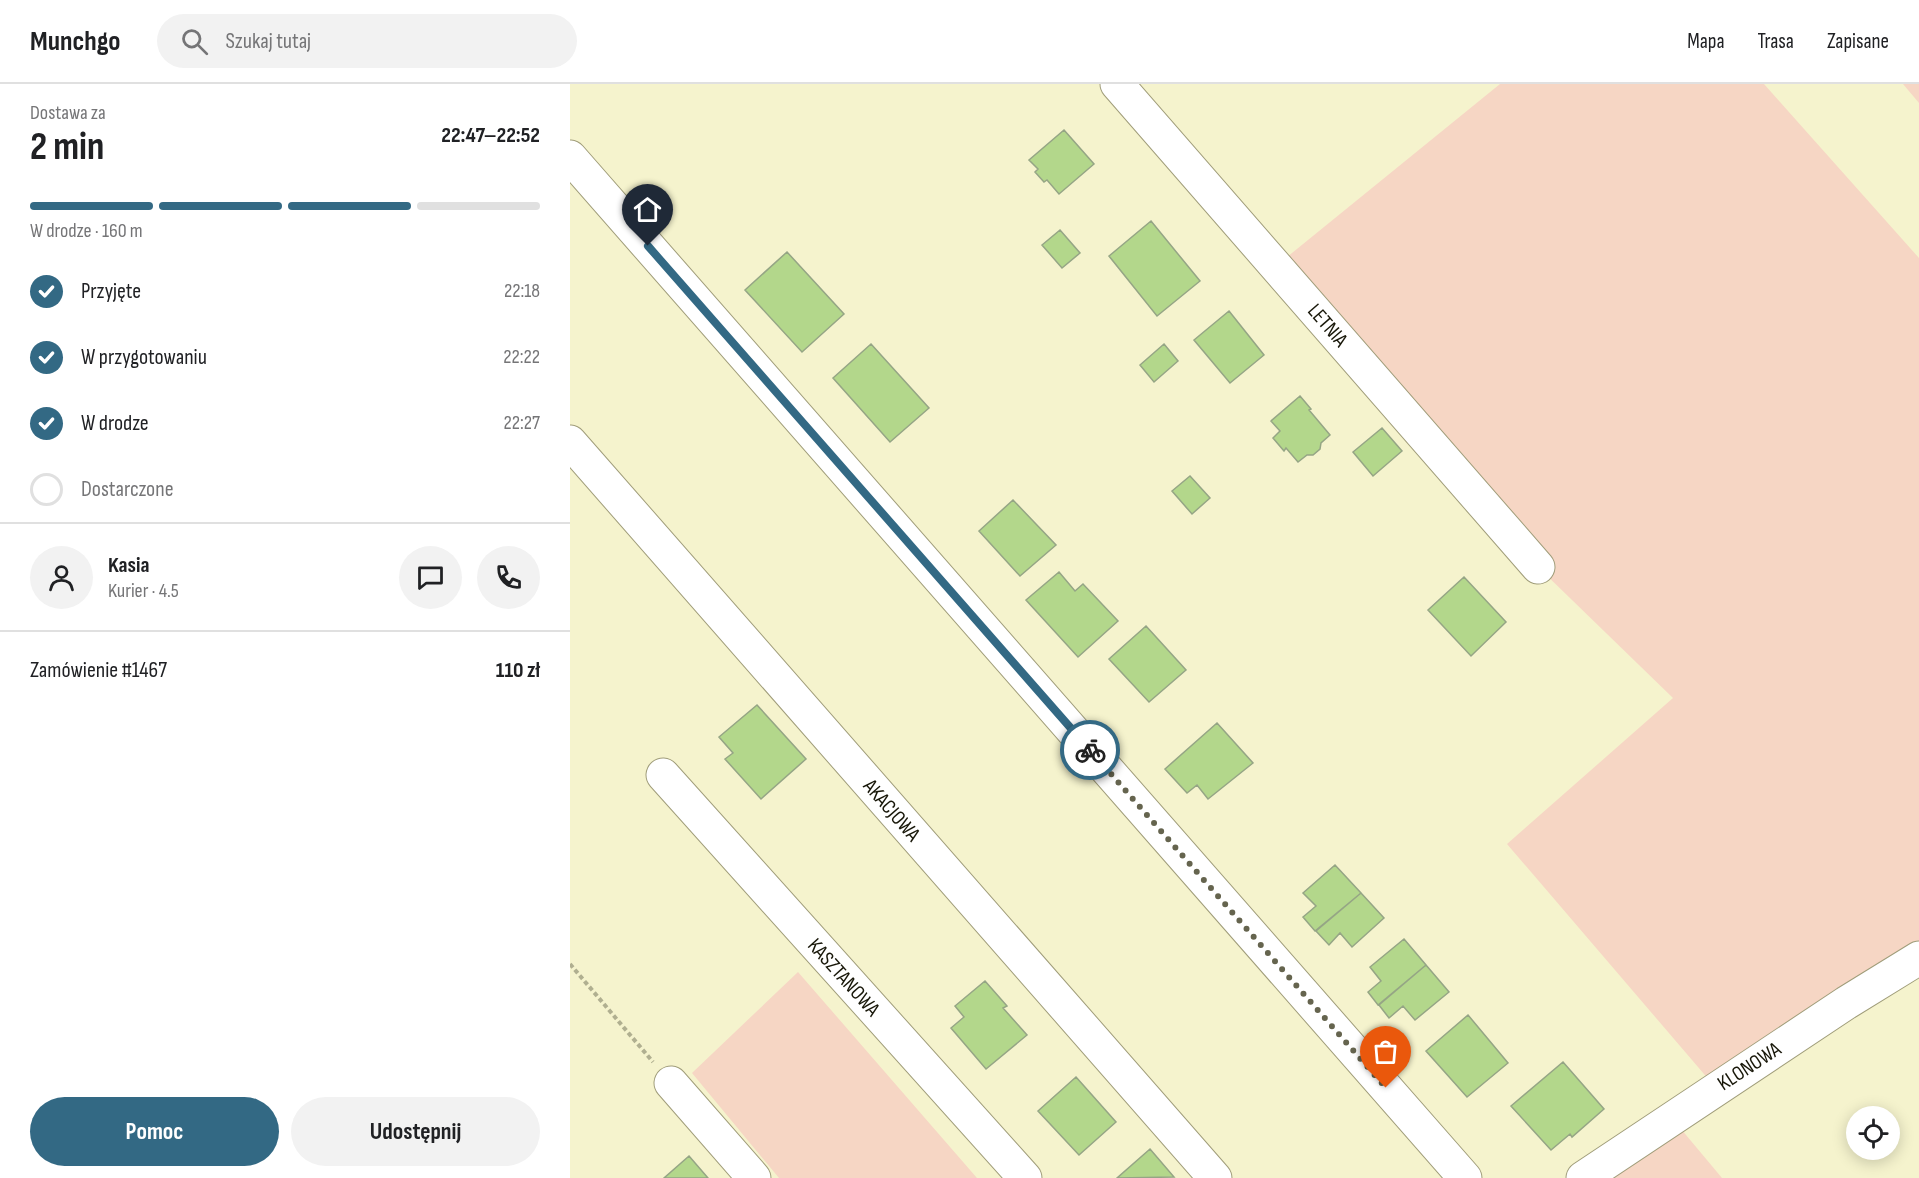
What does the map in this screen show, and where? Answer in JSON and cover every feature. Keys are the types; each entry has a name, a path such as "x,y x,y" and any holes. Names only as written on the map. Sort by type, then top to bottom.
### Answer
{"street":[{"name":"LETNIA","path":"1117,84 1538,567"},
{"path":"570,156 1465,1178"},
{"name":"AKACJOWA","path":"570,442 1215,1178"},
{"name":"KASZTANOWA","path":"663,775 1025,1178"},
{"name":"KLONOWA","path":"1582,1178 1846,1003 1919,958"},
{"path":"671,1083 754,1178"}],"path":[{"path":"570,964 671,1083"}],"shaded area":[{"path":"1500,84 1764,84 1919,258 1919,946 1710,1081 1507,844 1673,698 1538,567 1276,266"},
{"path":"1903,84 1919,84 1919,103"},
{"path":"798,972 977,1178 779,1178 692,1073"},
{"path":"1681,1129 1722,1178 1603,1178"}],"building":[{"path":"1064,130 1094,164 1059,194 1047,180 1044,182 1035,172 1038,169 1029,160"},
{"path":"1151,221 1200,281 1157,316 1109,256"},
{"path":"1060,230 1080,253 1062,268 1042,245"},
{"path":"787,252 844,314 802,352 745,290"},
{"path":"1229,311 1264,355 1230,383 1194,340"},
{"path":"871,344 929,408 890,442 833,378"},
{"path":"1164,344 1178,361 1154,382 1140,365"},
{"path":"1300,396 1330,435 1313,455 1307,455 1298,462 1273,438 1280,431 1271,421"},
{"path":"1382,428 1402,451 1373,476 1353,452"},
{"path":"1190,476 1210,498 1192,514 1172,491"},
{"path":"1013,500 1056,545 1020,576 979,531"},
{"path":"1059,572 1075,591 1083,584 1118,621 1078,657 1026,600"},
{"path":"1464,577 1506,622 1471,656 1428,610"},
{"path":"1146,626 1186,670 1149,702 1109,659"},
{"path":"757,705 806,759 761,799 725,759 733,753 719,737"},
{"path":"1217,723 1253,763 1208,799 1197,785 1187,793 1165,769"},
{"path":"1335,865 1361,893 1315,931 1303,917 1316,906 1303,893"},
{"path":"1361,893 1384,918 1352,947 1340,933 1329,945 1316,931"},
{"path":"1404,939 1426,965 1378,1005 1368,992 1381,981 1370,967"},
{"path":"1426,965 1449,992 1415,1020 1403,1006 1389,1018 1379,1005"},
{"path":"985,981 1007,1006 1003,1008 1027,1035 986,1069 951,1028 964,1017 955,1006"},
{"path":"1468,1015 1508,1063 1467,1097 1426,1051"},
{"path":"1563,1062 1604,1109 1572,1137 1570,1134 1551,1150 1511,1106"},
{"path":"1076,1077 1116,1122 1079,1155 1038,1111"},
{"path":"1150,1149 1174,1177 1117,1178"},
{"path":"689,1156 708,1178 664,1178"}],"way so far":[{"path":"1090,750 1386,1088"}],"route":[{"path":"648,246 1090,750"}]}
